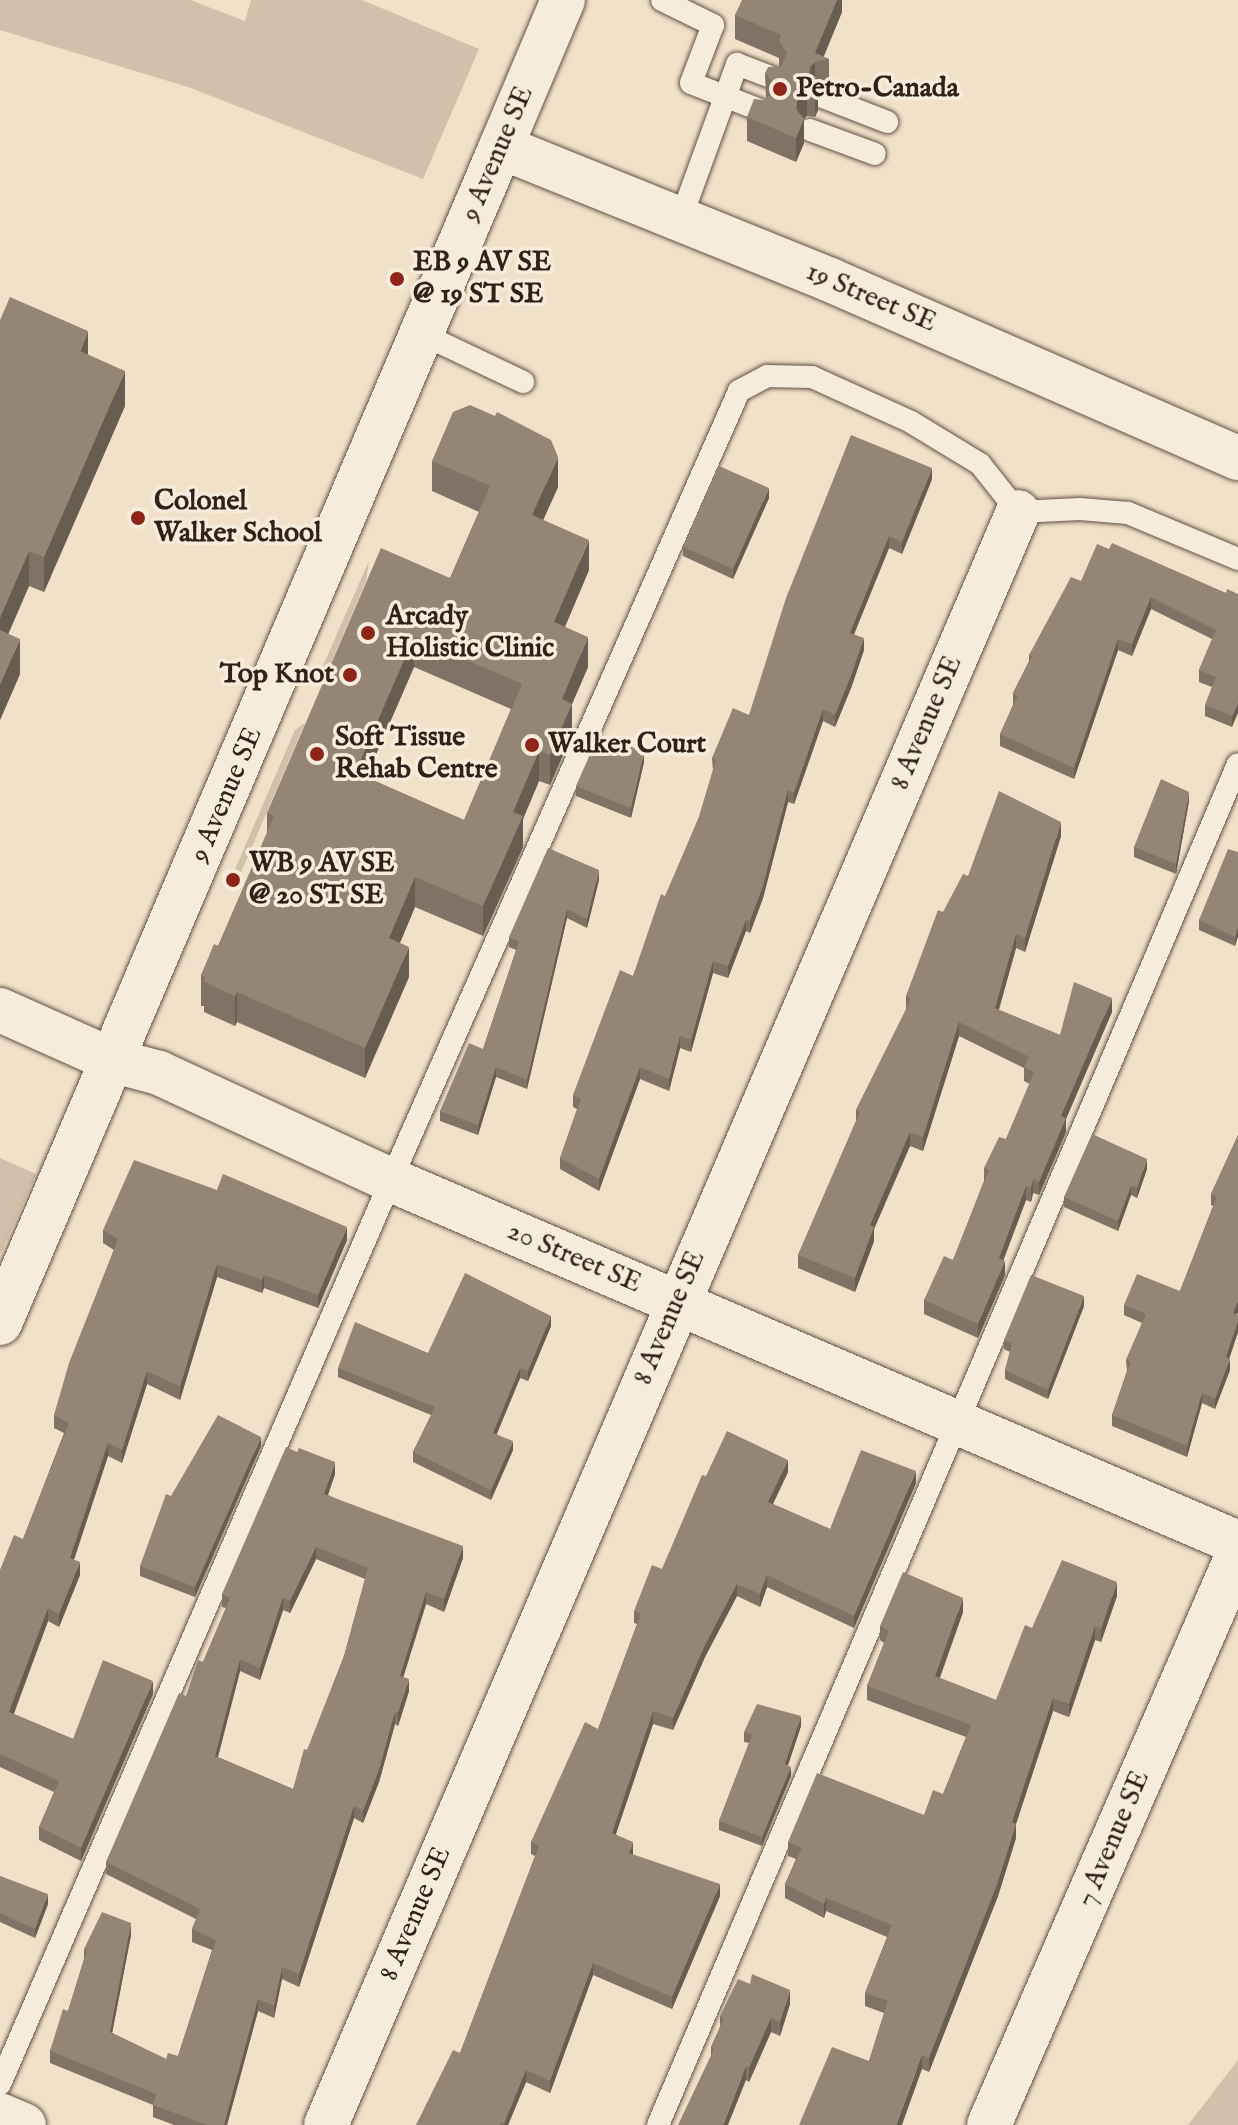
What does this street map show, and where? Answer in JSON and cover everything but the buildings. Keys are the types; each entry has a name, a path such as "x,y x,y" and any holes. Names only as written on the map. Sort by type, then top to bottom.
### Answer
{"street":[{"name":"9 Avenue SE","path":"0,1323 563,0"},
{"name":"19 Street SE","path":"501,147 681,218 1238,458"},
{"name":"8 Avenue SE","path":"326,2125 1018,512"},
{"name":"20 Street SE","path":"0,1010 114,1061 159,1073 391,1180 960,1424 1236,1558"},
{"name":"7 Avenue SE","path":"989,2125 1236,1558"},
{"path":"0,2115 24,2125"}],"lane":[{"path":"662,0 713,25 691,83 760,110"},
{"path":"681,218 737,64 773,78"},
{"path":"823,97 887,122"},
{"path":"810,130 875,154"},
{"path":"422,334 523,382"},
{"path":"0,2084 391,1180 739,391 767,376 812,377 911,422 980,464 1018,512 1080,509 1128,513 1238,559"},
{"path":"658,2125 960,1424 1238,764"}],"shaded area":[{"path":"0,0 190,0 245,21 251,0 362,0 479,49 423,179 188,87 0,30"},
{"path":"369,561 366,581 322,684 318,677"},
{"path":"305,723 239,877 233,874 295,730"},
{"path":"0,1158 36,1174 0,1255"},
{"path":"1238,2060 1238,2125 1188,2125"}],"place":[{"name":"Petro-Canada","path":"780,89"},
{"name":"EB 9 AV SE @ 19 ST SE","path":"397,279"},
{"name":"Colonel Walker School","path":"138,518"},
{"name":"Arcady Holistic Clinic","path":"368,633"},
{"name":"Top Knot","path":"350,675"},
{"name":"Walker Court","path":"532,745"},
{"name":"Soft Tissue Rehab Centre","path":"317,754"},
{"name":"WB 9 AV SE @ 20 ST SE","path":"233,880"}]}
